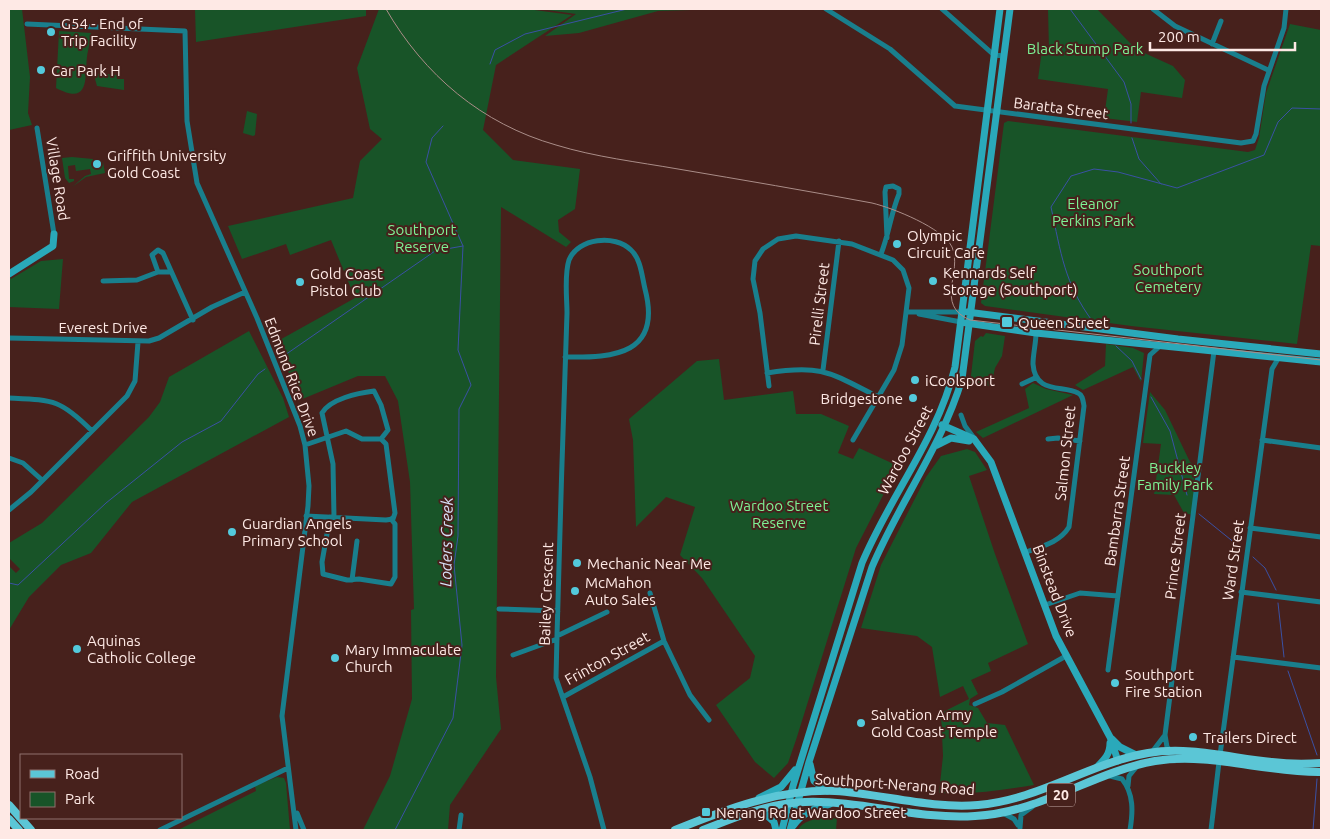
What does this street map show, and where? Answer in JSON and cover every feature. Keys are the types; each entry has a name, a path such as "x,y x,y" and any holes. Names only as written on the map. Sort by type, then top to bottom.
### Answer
{"main road":[{"name":"Wardoo Street","path":"782,830 800,762 862,563 872,540 936,424 955,367 1000,9"},
{"name":"Wardoo Street","path":"791,830 809,762 872,567 882,543 945,427 962,380 1010,9"},
{"path":"9,274 53,246 54,234"},
{"path":"962,312 1178,340 1321,354"},
{"path":"961,322 1036,333 1321,362"},
{"name":"Binstead Drive","path":"936,424 973,441 983,450 996,472 1066,656 1110,737 1118,761"},
{"path":"934,447 950,438 973,441"},
{"path":"1095,769 1106,758 1110,750 1110,737"},
{"name":"Binstead Drive","path":"1110,737 1120,747 1136,755"},
{"name":"Southport-Nerang Road","path":"674,830 752,801 801,792 828,792 956,805 984,804 1016,799 1136,755 1172,751 1292,771 1321,772"},
{"name":"Southport-Nerang Road","path":"703,830 761,810 798,803 832,803 960,816 1003,813 1035,805 1136,766 1172,760 1220,759 1293,764 1321,763"},
{"path":"1118,761 1122,765 1136,766"},
{"path":"752,801 781,787 800,762"},
{"path":"809,762 814,781 828,792"},
{"path":"791,830 802,815 832,803"},
{"path":"9,805 20,818"},
{"path":"761,810 774,822 776,830"},
{"path":"9,819 19,830"},
{"path":"21,819 31,830"}],"street":[{"name":"Baratta Street","path":"826,9 890,49 955,106 987,111 1248,143 1253,141 1256,134 1268,70"},
{"path":"942,9 994,55 1004,56"},
{"path":"1153,9 1175,26 1268,70 1284,28 1286,9"},
{"path":"1212,44 1222,21"},
{"name":"Edmund Rice Drive","path":"27,24 185,31 187,121 197,183 298,420 305,445 309,486 282,716 297,830"},
{"name":"Village Road","path":"37,128 54,234"},
{"path":"880,254 891,225 894,204 900,194 898,188 892,186 886,187 885,192 886,238"},
{"path":"769,386 760,313 753,279 758,256 772,242 789,236 839,241 880,254 899,265 906,276 909,288 909,312 898,359 853,440"},
{"name":"Pirelli Street","path":"823,370 839,241"},
{"name":"Bailey Crescent","path":"565,357 605,357 614,354 632,346 648,328 649,310 638,262 631,249 626,246 590,242 576,250 570,258 565,357 556,678 590,778 603,829"},
{"path":"158,272 152,255 158,250 162,252 192,320"},
{"path":"103,281 137,280 158,272 170,272"},
{"name":"Everest Drive","path":"9,338 138,342 159,338 192,320 212,306 245,292"},
{"path":"909,312 962,312"},
{"path":"909,312 961,322"},
{"path":"1022,384 1038,377 1033,364 1036,333"},
{"path":"9,510 92,431 132,389 136,377 138,342"},
{"path":"1142,343 1150,355 1156,348 1161,346"},
{"name":"Prince Street","path":"1152,753 1165,735 1214,351"},
{"name":"Bambarra Street","path":"1108,670 1150,355"},
{"path":"1266,356 1272,369"},
{"name":"Ward Street","path":"1211,830 1272,369 1279,357"},
{"path":"767,372 800,369 823,370 842,377 878,397"},
{"name":"Salmon Street","path":"1026,552 1057,540 1064,535 1069,526 1084,406 1083,398 1078,393 1056,390 1038,377"},
{"path":"306,516 332,517 391,519 395,524 395,577 391,584 352,580 323,574 322,562 332,517 333,464 322,413 325,408 359,393 374,391 381,405 388,430 381,439"},
{"path":"9,398 43,400 60,404 72,411 92,431"},
{"name":"Binstead Drive","path":"961,415 973,441"},
{"path":"305,445 346,431 362,439 381,439 386,444 395,513 391,519"},
{"path":"1048,439 1080,441"},
{"path":"1262,440 1321,448"},
{"path":"9,458 23,463 42,480"},
{"path":"1250,528 1321,537"},
{"path":"352,580 357,540"},
{"path":"1241,592 1321,602"},
{"path":"650,593 664,642 690,695 709,720"},
{"path":"1045,605 1080,593 1118,596"},
{"path":"499,609 558,610"},
{"path":"513,655 557,637 607,612"},
{"name":"Frinton Street","path":"563,697 664,642"},
{"path":"975,704 1002,692 1066,656"},
{"path":"1233,657 1321,668"},
{"path":"1165,735 1166,745 1172,751"},
{"path":"1128,789 1128,776 1136,766"},
{"path":"160,830 288,768"},
{"path":"1108,776 1122,778 1128,789 1133,808 1130,830"},
{"name":"Edmund Rice Drive","path":"293,803 304,830"},
{"path":"1020,829 1021,815 1035,805"},
{"path":"1003,813 1014,819 1020,829"},
{"path":"459,830 461,815"}],"green space":[{"path":"9,9 22,9 30,77 28,113 32,125 9,130"},
{"path":"195,9 369,9 366,10 366,16 196,42"},
{"name":"Southport Reserve","path":"379,9 527,9 572,15 496,65 483,130 513,160 580,169 575,209 558,220 559,232 571,242 566,247 501,207 496,677 501,729 450,805 448,830 363,830 390,776 412,699 411,610 414,609 410,482 398,401 385,376 358,376 300,400 276,342 355,298 331,240 290,255 286,244 242,259 228,226 353,198 360,161 382,139 370,129 357,68"},
{"path":"540,9 724,9 658,11 579,33 545,36 576,14"},
{"name":"Black Stump Park","path":"1048,9 1097,9 1140,51 1173,66 1185,80 1182,98 1141,92 1137,122 1104,118 1108,89 1038,79 1042,50 1049,50"},
{"path":"1290,24 1321,30 1321,246 1311,245 1297,344 1131,326 985,306 981,303 1004,123 1008,121 1248,152 1255,150 1259,138 1266,93"},
{"path":"59,31 91,33 84,85 82,90 76,93 68,93 56,88"},
{"path":"99,73 117,75 117,79 124,79 124,90 97,86 95,79"},
{"path":"247,111 257,114 255,135 253,136 243,133"},
{"path":"62,158 93,159 93,164 103,162 105,173 86,177 72,187 85,176 91,174 90,169 76,171 75,165 68,166 69,179 74,179 74,181 69,183 65,178"},
{"path":"63,259 59,309 9,307 9,275 11,279 41,261"},
{"path":"249,331 283,398 289,417 132,502 91,553 61,565 29,597 9,630 9,566 16,573 20,569 9,558 9,543 42,523 149,417 160,402 169,377"},
{"path":"986,333 1005,336 1002,356 995,368 991,386 970,384 975,341"},
{"path":"1106,344 1133,348 1144,353 1141,382 1133,367 1083,390 1075,385 1105,366"},
{"name":"Wardoo Street Reserve","path":"719,359 724,400 793,391 796,414 821,414 849,426 838,453 853,459 859,448 896,465 897,468 856,548 788,763 774,778 755,762 716,705 750,678 755,656 702,578 680,555 695,507 666,497 636,527 633,440 629,419 697,361"},
{"path":"1033,383 1046,389 1073,395 983,438 976,432 1029,408 1025,389"},
{"name":"Buckley Family Park","path":"1150,392 1165,410 1190,462 1194,465 1195,501 1193,515 1184,513 1174,495 1154,494 1161,444 1143,443"},
{"path":"967,449 975,452 987,470 969,476 1028,644 988,663 991,671 971,680 978,694 970,699 969,705 978,708 987,723 1005,725 1034,785 975,793 939,793 943,756 941,713 969,699 963,686 940,697 932,647 917,636 861,628 881,565 926,477 941,456"},
{"path":"277,777 284,778 286,783 290,830 178,830 256,791 255,786"},
{"path":"837,818 836,830 798,830 810,821"}],"waterway":[{"name":"Loders Creek","path":"490,64 495,50 525,34 627,9"},
{"name":"Loders Creek","path":"1070,9 1124,82 1131,104 1131,123"},
{"path":"1093,322 1083,308 1070,281 1061,253 1051,207 1071,176 1094,169 1118,172 1177,188 1264,155 1278,122 1292,108 1321,109"},
{"name":"Loders Creek","path":"395,830 453,718 462,645 454,565 458,536 459,409 471,385 458,350 463,246 426,162 432,138 443,126"},
{"name":"Loders Creek","path":"1132,138 1139,159 1161,184"},
{"name":"Loders Creek","path":"285,355 435,251 463,246"},
{"path":"1116,346 1132,361 1141,379"},
{"name":"Loders Creek","path":"9,583 18,585 106,503 182,442 221,421 258,374 265,369"},
{"path":"1151,397 1170,431 1187,495"},
{"path":"1199,514 1241,548"},
{"path":"1253,557 1265,568 1276,590"},
{"path":"1278,603 1284,657"},
{"path":"1288,671 1317,755"},
{"path":"1313,830 1317,779"}],"tram line":[{"path":"386,9 418,55 458,94 480,110 529,136 601,156 872,203 892,209 928,226 939,233 952,247 954,267 951,297 959,314 970,320 1321,360"}],"place":[{"name":"G54 - End of Trip Facility","path":"51,32"},
{"name":"Car Park H","path":"41,70"},
{"name":"Griffith University Gold Coast","path":"97,164"},
{"name":"Olympic Circuit Cafe","path":"897,244"},
{"name":"Kennards Self Storage (Southport)","path":"933,281"},
{"name":"Gold Coast Pistol Club","path":"300,282"},
{"name":"Queen Street","path":"1007,322"},
{"name":"iCoolsport","path":"915,380"},
{"name":"Bridgestone","path":"913,398"},
{"name":"Guardian Angels Primary School","path":"232,532"},
{"name":"Mechanic Near Me","path":"577,563"},
{"name":"McMahon Auto Sales","path":"575,591"},
{"name":"Aquinas Catholic College","path":"77,649"},
{"name":"Mary Immaculate Church","path":"335,658"},
{"name":"Southport Fire Station","path":"1115,683"},
{"name":"Salvation Army Gold Coast Temple","path":"861,723"},
{"name":"Trailers Direct","path":"1193,737"},
{"name":"Nerang Rd at Wardoo Street","path":"706,812"}],"park label":[{"name":"Eleanor Perkins Park","path":"1093,212"},
{"name":"Southport Cemetery","path":"1168,278"}]}
